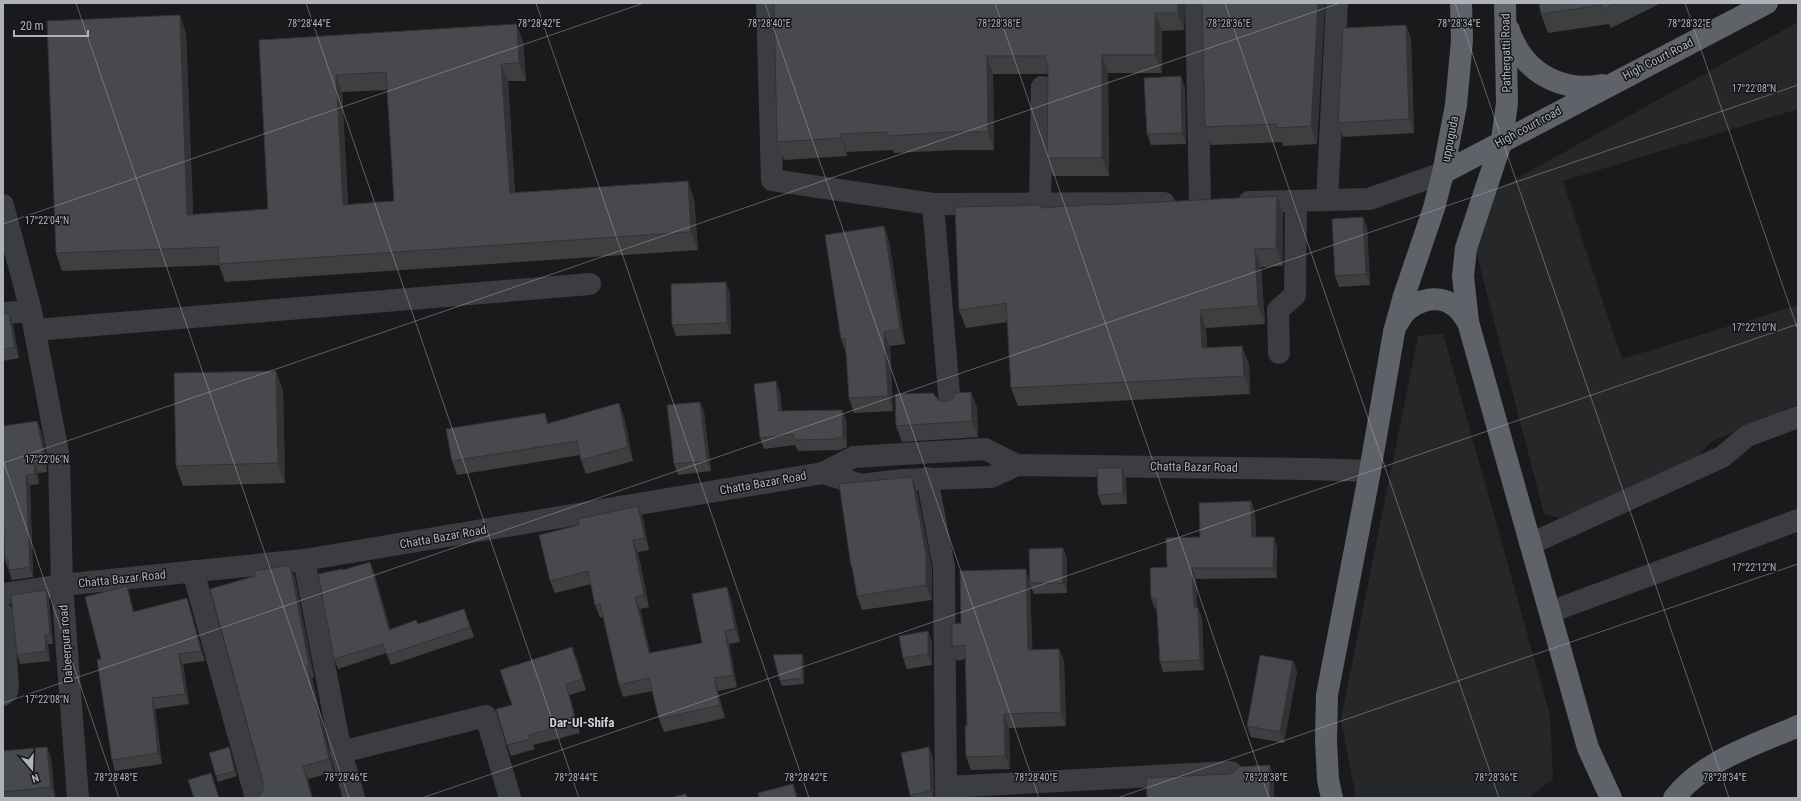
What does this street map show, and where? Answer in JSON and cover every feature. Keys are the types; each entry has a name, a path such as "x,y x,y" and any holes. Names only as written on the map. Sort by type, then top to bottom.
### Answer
{"highway":[{"name":"uppuguda","path":"1394,332 1404,296 1434,208 1443,173 1456,105 1462,40 1461,3"},
{"name":"High Court Road","path":"1613,83 1767,3"},
{"path":"1505,5 1509,32 1521,55 1539,73 1562,84 1588,88 1613,83"},
{"name":"Pathergatti Road","path":"1502,140 1507,103 1505,5"},
{"name":"High court road","path":"1443,173 1502,140 1613,83"},
{"path":"1502,140 1466,248 1462,276 1468,322 1588,748 1611,798"},
{"path":"1332,798 1328,780 1326,740 1327,695 1370,471 1394,332 1402,314 1418,302 1437,299 1456,306 1468,322"},
{"path":"1674,798 1689,781 1712,764 1798,726"},
{"path":"1593,798 1602,778"}],"street":[{"path":"767,3 772,180 933,204 1228,203 1369,198 1395,191 1443,173"},
{"path":"1196,3 1200,203"},
{"path":"1327,200 1337,3"},
{"path":"1040,204 1042,86"},
{"path":"1279,354 1278,310 1295,295 1296,201"},
{"path":"933,204 950,405"},
{"name":"Dabeerpura road","path":"3,205 33,321 58,458 62,585 78,798"},
{"path":"3,313 33,321 590,284"},
{"path":"1530,544 1722,457 1747,436 1798,417"},
{"name":"Chatta Bazar Road","path":"3,594 62,585 304,560 823,473 854,457 985,449 1017,465"},
{"name":"Chatta Bazar Road","path":"823,473 861,485 927,478 990,477 1017,465 1309,468 1370,471"},
{"path":"927,478 944,567 946,792 1231,772"},
{"path":"1550,612 1798,520"},
{"path":"304,560 342,752 354,798"},
{"path":"193,571 256,798"},
{"path":"3,614 8,686 7,692 3,695"},
{"path":"342,752 486,716 510,798"}],"shaded area":[{"path":"1798,22 1798,109 1563,181 1622,359 1798,305 1798,404 1711,442 1689,466 1561,518 1544,514 1472,236 1496,190"},
{"path":"1443,333 1550,715 1553,779 1528,798 1356,798 1341,719 1418,336"}],"building":[{"path":"774,3 1178,3 1178,13 1155,13 1155,55 1102,55 1102,158 1047,158 1048,69 1045,56 987,56 988,132 950,132 888,136 887,132 840,134 841,138 777,142"},
{"path":"1202,3 1318,3 1311,126 1277,128 1276,124 1205,127"},
{"path":"1539,3 1616,3 1604,9 1602,5 1541,14"},
{"path":"180,15 187,215 268,209 259,40 517,24 519,63 501,64 510,193 688,181 691,232 219,264 218,247 56,253 47,21","holes":["386,72 394,201 343,205 336,75"]},
{"path":"1406,25 1409,119 1338,123 1343,28"},
{"path":"1181,76 1182,133 1147,134 1144,78"},
{"path":"1277,196 1276,248 1255,249 1258,306 1200,310 1202,348 1242,346 1244,376 1011,388 1006,303 959,310 955,207 1041,205 1041,208"},
{"path":"1363,217 1366,274 1335,276 1332,219"},
{"path":"884,226 900,329 884,332 888,396 849,398 845,338 841,339 825,235"},
{"path":"726,282 727,323 672,325 671,284"},
{"path":"3,314 9,314 15,347 3,349"},
{"path":"276,371 278,463 176,466 174,373"},
{"path":"776,381 779,411 842,410 843,436 836,439 794,440 793,434 760,438 754,384"},
{"path":"971,392 972,421 896,426 895,394 933,393 939,401 945,402 952,399 956,393"},
{"path":"700,402 707,461 674,464 667,405"},
{"path":"619,403 628,447 581,460 577,441 452,461 446,429 545,413 547,424"},
{"path":"37,421 43,449 43,462 34,463 35,474 26,475 30,567 9,570 8,560 5,560 3,426"},
{"path":"1097,468 1122,468 1123,493 1098,495"},
{"path":"912,477 926,554 926,585 857,596 839,484"},
{"path":"1251,501 1252,537 1274,537 1273,568 1192,568 1194,608 1198,607 1200,660 1160,662 1156,598 1151,598 1150,568 1167,567 1166,538 1200,537 1199,503"},
{"path":"638,506 645,538 633,540 644,595 635,597 649,653 702,643 692,594 727,587 735,629 725,631 733,675 714,678 720,705 659,719 649,678 619,685 600,604 595,605 588,571 550,581 539,535 579,525 578,519"},
{"path":"1063,548 1063,583 1030,583 1029,549"},
{"path":"370,562 389,630 416,620 418,624 464,609 470,627 387,655 383,644 334,659 318,574 343,570"},
{"path":"290,565 309,664 307,665 329,759 303,766 312,798 255,798 259,797 263,789 263,782 210,589 255,576 254,571"},
{"path":"1026,569 1028,650 1059,649 1061,712 1004,714 1005,756 966,757 965,726 967,726 965,645 952,647 952,624 961,623 960,571"},
{"path":"127,586 133,612 187,598 201,651 179,654 185,694 152,698 158,753 112,760 97,660 101,659 85,597"},
{"path":"46,590 50,634 45,635 46,651 17,655 11,595"},
{"path":"928,631 928,654 903,658 899,636"},
{"path":"572,647 582,679 566,684 576,722 529,735 531,739 507,745 496,709 512,705 500,670"},
{"path":"802,654 802,678 780,681 773,655"},
{"path":"1260,655 1293,661 1280,732 1247,726"},
{"path":"47,747 51,787 3,792 3,751"},
{"path":"229,747 235,771 216,776 209,753"},
{"path":"929,747 931,791 910,795 901,753"},
{"path":"1270,765 1270,798 1147,798 1146,778 1228,774 1234,772 1238,767"},
{"path":"211,773 219,798 194,798 188,780"},
{"path":"793,784 796,798 759,798 758,793"},
{"path":"686,794 687,798 670,798"}],"district":[{"name":"Dar-Ul-Shifa","path":"582,722"}]}
